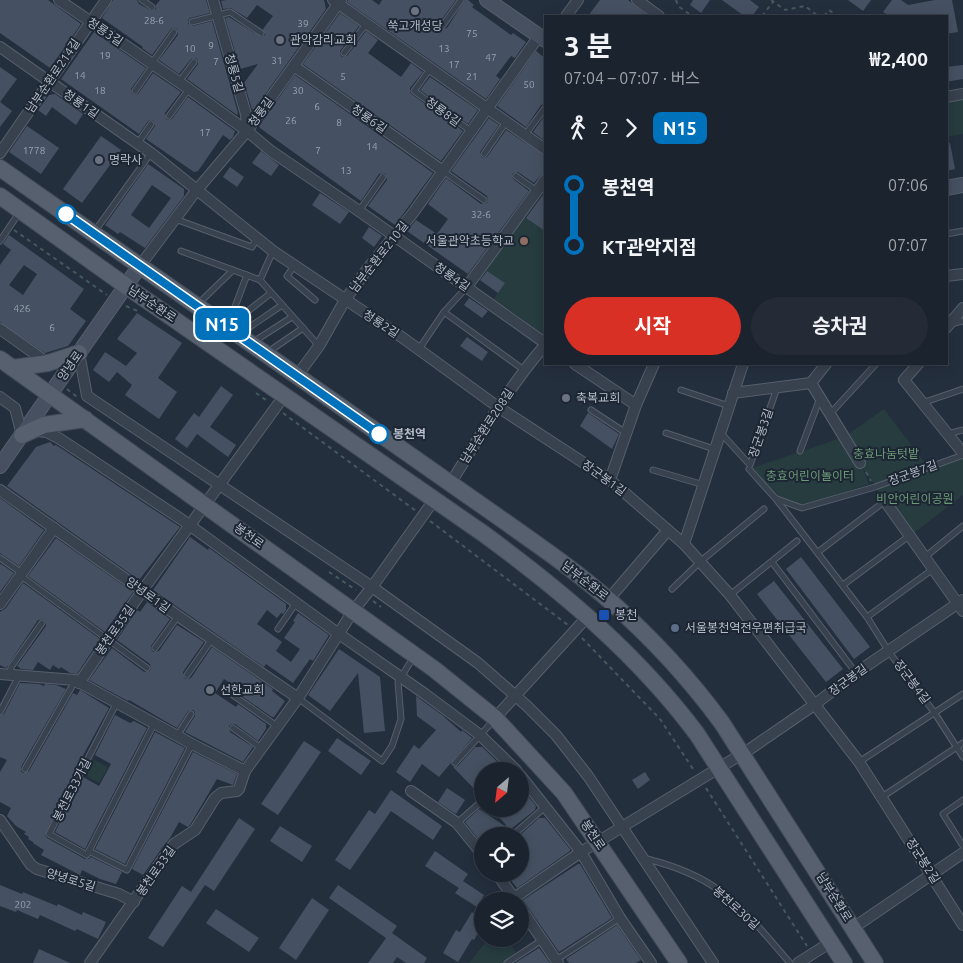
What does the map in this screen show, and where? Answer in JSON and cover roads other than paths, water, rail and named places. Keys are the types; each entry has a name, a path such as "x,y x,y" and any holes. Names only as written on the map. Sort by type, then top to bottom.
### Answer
{"main road":[{"path":"488,0 542,38"},
{"name":"남부순환로","path":"0,168 552,555 608,600 640,629 701,694 731,761 843,962"},
{"path":"948,188 963,186"},
{"path":"21,211 17,205 19,194 28,190 35,192"},
{"name":"남부순환로","path":"0,196 126,286 280,402 401,476 484,534 539,574 588,616 672,700 697,734 731,761 853,928 875,963"},
{"name":"양녕로","path":"0,466 26,433 50,395 139,267"},
{"path":"6,363 48,363 79,353"},
{"name":"봉천로","path":"6,363 353,611 475,701 495,718 564,792 679,963"},
{"path":"26,433 44,425 85,419"},
{"path":"401,476 412,478 418,473 419,466 415,460"},
{"path":"843,962 841,952 847,943 855,941 865,948"}],"street":[{"name":"청룡3길","path":"60,0 247,131"},
{"name":"남부순환로214길","path":"0,153 106,0"},
{"name":"청룡5길","path":"213,0 246,114 247,131"},
{"path":"567,15 578,0"},
{"path":"637,0 658,15"},
{"path":"338,1 544,149"},
{"name":"청룡길","path":"139,267 196,191 247,131 338,1"},
{"name":"남부순환로210길","path":"297,376 319,346 345,300 368,268 395,237 487,109 542,38"},
{"name":"청룡1길","path":"0,47 151,153 196,191"},
{"name":"청룡6길","path":"294,66 443,171"},
{"path":"948,97 963,94"},
{"name":"청룡4길","path":"247,131 271,151 359,211 544,343"},
{"path":"466,288 544,182"},
{"name":"청룡2길","path":"196,191 294,266 419,349 498,407"},
{"path":"948,276 963,274"},
{"path":"948,327 963,308"},
{"path":"0,329 48,363"},
{"name":"남부순환로208길","path":"450,484 498,407 544,345"},
{"path":"79,353 86,396 372,587 478,663 556,735 588,776 623,827 643,861 713,963"},
{"path":"576,365 636,405"},
{"path":"610,480 636,405 654,365"},
{"path":"684,544 742,365"},
{"path":"733,393 811,383 825,365"},
{"name":"장군봉7길","path":"917,365 904,380 963,454"},
{"path":"811,383 860,463"},
{"path":"0,397 15,408 26,433"},
{"path":"206,505 280,402"},
{"name":"장군봉1길","path":"498,407 610,480 684,544 730,595 814,706"},
{"name":"봉천로","path":"26,433 47,432 60,439 190,526 399,680 480,735 506,762"},
{"name":"양녕로1길","path":"0,490 142,591 298,698"},
{"path":"353,611 434,500"},
{"path":"885,501 961,605"},
{"name":"봉천로35길","path":"77,681 206,505"},
{"path":"0,604 54,528"},
{"path":"608,600 668,530"},
{"name":"장군봉길","path":"731,761 814,706 856,673 961,605"},
{"name":"봉천로33길","path":"90,963 174,844 196,830 215,798 221,793 237,791 245,771 298,698 353,611"},
{"name":"남부순환로","path":"495,718 588,616"},
{"path":"10,674 77,681 116,704 245,771"},
{"name":"장군봉2길","path":"814,706 859,762 963,925"},
{"path":"528,892 581,852 731,761"},
{"name":"봉천로","path":"529,788 581,852 620,918 649,962"},
{"path":"411,791 456,823 474,844"},
{"name":"양녕로5길","path":"0,820 31,865 37,870 119,894 134,902"},
{"path":"853,928 963,854"},
{"path":"529,921 557,962"},
{"path":"798,963 831,942"}],"lane":[{"path":"142,0 152,7"},
{"path":"443,25 461,0"},
{"path":"192,22 230,12 261,33"},
{"path":"344,54 367,23"},
{"path":"135,91 174,32"},
{"path":"179,83 194,62"},
{"name":"청룡8길","path":"431,69 414,91 471,132"},
{"path":"169,116 189,89"},
{"path":"525,135 544,109"},
{"path":"484,154 506,122"},
{"path":"137,144 152,124"},
{"path":"94,233 151,153"},
{"path":"443,171 484,200"},
{"path":"516,176 537,192"},
{"path":"359,211 384,177"},
{"path":"0,241 21,211"},
{"path":"175,219 252,247 257,238"},
{"path":"948,234 963,231"},
{"path":"181,251 260,280 319,346"},
{"path":"260,280 274,251"},
{"path":"294,266 288,276 314,300"},
{"path":"196,306 233,270"},
{"path":"239,336 247,275"},
{"path":"419,349 444,312 466,288"},
{"path":"239,336 271,293"},
{"path":"239,336 282,305"},
{"path":"444,312 524,370"},
{"path":"239,336 292,317"},
{"path":"948,327 963,321"},
{"path":"265,354 303,328"},
{"path":"830,414 875,365"},
{"name":"장군봉3길","path":"720,432 750,465 778,386"},
{"path":"922,402 963,389"},
{"path":"681,390 729,406"},
{"path":"800,451 820,398"},
{"path":"591,410 626,434"},
{"path":"948,434 963,430"},
{"path":"666,433 714,449"},
{"name":"장군봉7길","path":"776,499 802,508 875,487 963,454"},
{"name":"장군봉3길","path":"749,469 776,499 818,552 867,617 889,652"},
{"path":"653,470 704,485"},
{"path":"818,552 885,501"},
{"path":"672,589 701,561 764,509"},
{"path":"925,557 963,526"},
{"path":"843,585 910,536"},
{"path":"730,595 797,542"},
{"path":"0,558 147,668"},
{"path":"772,562 856,673"},
{"path":"867,617 933,568"},
{"path":"278,628 296,603"},
{"path":"155,648 178,616"},
{"path":"0,712 11,668 42,623"},
{"path":"187,675 212,639"},
{"name":"장군봉4길","path":"889,652 934,712 963,757"},
{"path":"298,698 382,761 392,746 401,719 399,680 414,656"},
{"path":"25,769 77,681"},
{"path":"227,691 277,726"},
{"name":"장군봉4길","path":"934,712 963,694"},
{"name":"봉천로33가길","path":"116,704 49,834 87,856 90,851 127,870 192,744"},
{"path":"859,762 934,712"},
{"path":"176,736 191,714"},
{"path":"455,762 495,718"},
{"path":"90,851 154,724"},
{"path":"233,728 262,748"},
{"path":"882,797 963,743"},
{"path":"963,800 943,814 963,846"},
{"path":"522,827 545,807"},
{"path":"456,823 474,808"},
{"name":"봉천로30길","path":"643,861 647,859 654,860 678,869 720,890 762,930 790,963"},
{"path":"557,962 620,918"},
{"path":"507,963 543,940"}],"place":[{"name":"쑥고개성당","path":"415,11"},
{"name":"관악감리교회","path":"280,40"},
{"name":"명락사","path":"99,160"},
{"name":"서울관악초등학교","path":"524,241"},
{"name":"축복교회","path":"566,398"},
{"name":"봉천역","path":"379,434"},
{"name":"봉천","path":"604,615"},
{"name":"서울봉천역전우편취급국","path":"675,628"},
{"name":"선한교회","path":"210,690"}],"park label":[{"name":"충효나눔텃밭","path":"886,454"},
{"name":"충효어린이놀이터","path":"810,476"},
{"name":"비안어린이공원","path":"915,499"}]}
